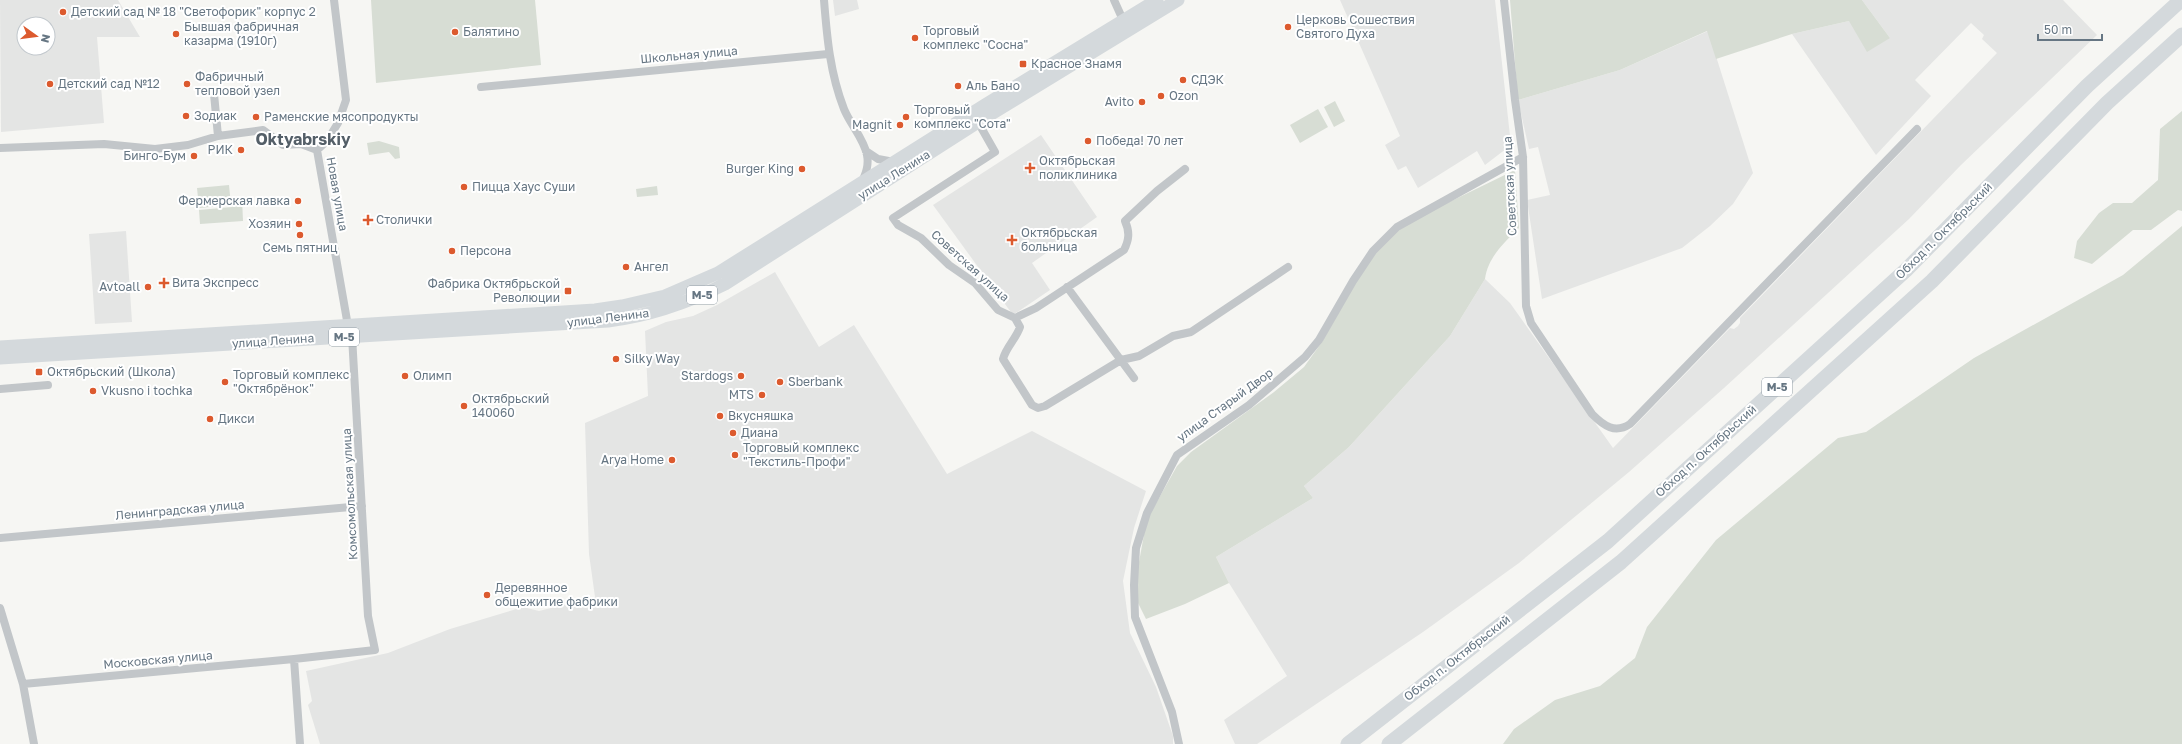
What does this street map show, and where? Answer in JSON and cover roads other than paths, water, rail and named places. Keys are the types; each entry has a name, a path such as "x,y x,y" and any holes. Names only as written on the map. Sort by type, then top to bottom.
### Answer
{"highway":[{"name":"Обход п. Октябрьский","path":"1348,744 1608,541 1906,270 2087,86 2181,0"},
{"name":"М-5","path":"1389,744 1621,562 1932,281 2107,103 2182,35"}],"main road":[{"name":"улица Ленина","path":"0,358 350,331 595,310 652,299 692,285 718,273 894,162 1157,0"},
{"name":"улица Ленина","path":"0,347 176,334 350,331 608,321 667,309 696,298 725,284 978,122 1178,0"}],"street":[{"path":"317,150 327,141 338,123 346,100 334,0"},
{"path":"824,0 828,54 844,110 866,151 868,166 862,183"},
{"path":"1114,0 1123,20"},
{"name":"Советская улица","path":"1504,0 1523,157 1526,306 1531,323 1592,414 1602,424 1611,428 1624,428 1635,419 1916,129"},
{"name":"Школьная улица","path":"481,87 828,54"},
{"path":"214,94 218,136"},
{"name":"Советская улица","path":"978,122 995,152 893,218 898,225 921,238 949,265 975,283 998,310 1015,318"},
{"name":"Новая улица","path":"0,148 104,144 156,149 188,145 218,136 263,130 283,145 301,144 317,150 350,331"},
{"path":"866,151 878,159 894,162"},
{"name":"улица Старый Двор","path":"1179,744 1172,712 1135,618 1134,585 1136,548 1147,513 1177,455 1249,405 1304,357 1319,340 1353,281 1373,251 1397,226 1523,157"},
{"path":"1185,169 1157,191 1125,221 1128,229 1128,241 1124,250 1036,308 1015,318 1020,327 1017,335 1005,352 1004,359 1032,404 1038,408 1045,406 1121,360 1139,356 1173,336 1191,332 1288,267"},
{"path":"1067,287 1134,378"},
{"name":"Комсомольская улица","path":"350,331 368,616 375,650"},
{"path":"0,389 48,385"},
{"name":"Ленинградская улица","path":"0,538 362,506"},
{"path":"0,608 24,684 34,744"},
{"name":"Московская улица","path":"24,684 375,650"},
{"path":"294,659 300,744"}],"place":[{"name":"Детский сад № 18 \"Светофорик\" корпус 2","path":"63,12"},
{"name":"Церковь Сошествия Святого Духа","path":"1288,27"},
{"name":"Балятино","path":"455,32"},
{"name":"Бывшая фабричная казарма (1910г)","path":"176,34"},
{"name":"Торговый комплекс \"Сосна\"","path":"915,38"},
{"name":"Красное Знамя","path":"1023,64"},
{"name":"СДЭК","path":"1183,80"},
{"name":"Детский сад №12","path":"50,84"},
{"name":"Фабричный тепловой узел","path":"187,84"},
{"name":"Аль Бано","path":"958,86"},
{"name":"Ozon","path":"1161,96"},
{"name":"Avito","path":"1142,102"},
{"name":"Зодиак","path":"186,116"},
{"name":"Раменские мясопродукты","path":"256,117"},
{"name":"Торговый комплекс \"Сота\"","path":"906,117"},
{"name":"Magnit","path":"900,125"},
{"name":"Победа! 70 лет","path":"1088,141"},
{"name":"РИК","path":"241,150"},
{"name":"Бинго-Бум","path":"194,156"},
{"name":"Октябрьская поликлиника","path":"1030,168"},
{"name":"Burger King","path":"802,169"},
{"name":"Пицца Хаус Суши","path":"464,187"},
{"name":"Фермерская лавка","path":"298,201"},
{"name":"Столички","path":"368,220"},
{"name":"Хозяин","path":"299,224"},
{"name":"Семь пятниц","path":"300,235"},
{"name":"Октябрьская больница","path":"1012,240"},
{"name":"Персона","path":"452,251"},
{"name":"Ангел","path":"626,267"},
{"name":"Вита Экспресс","path":"164,283"},
{"name":"Avtoall","path":"148,287"},
{"name":"Фабрика Октябрьской Революции","path":"568,291"},
{"name":"Silky Way","path":"616,359"},
{"name":"Октябрьский (Школа)","path":"39,372"},
{"name":"Олимп","path":"405,376"},
{"name":"Stardogs","path":"741,376"},
{"name":"Торговый комплекс \"Октябрёнок\"","path":"225,382"},
{"name":"Sberbank","path":"780,382"},
{"name":"Vkusno i tochka","path":"93,391"},
{"name":"MTS","path":"762,395"},
{"name":"Октябрьский 140060","path":"464,406"},
{"name":"Вкусняшка","path":"720,416"},
{"name":"Дикси","path":"210,419"},
{"name":"Диана","path":"733,433"},
{"name":"Торговый комплекс \"Текстиль-Профи\"","path":"735,455"},
{"name":"Arya Home","path":"672,460"},
{"name":"Деревянное общежитие фабрики","path":"487,595"}],"district":[{"name":"Oktyabrskiy","path":"303,139"}]}
